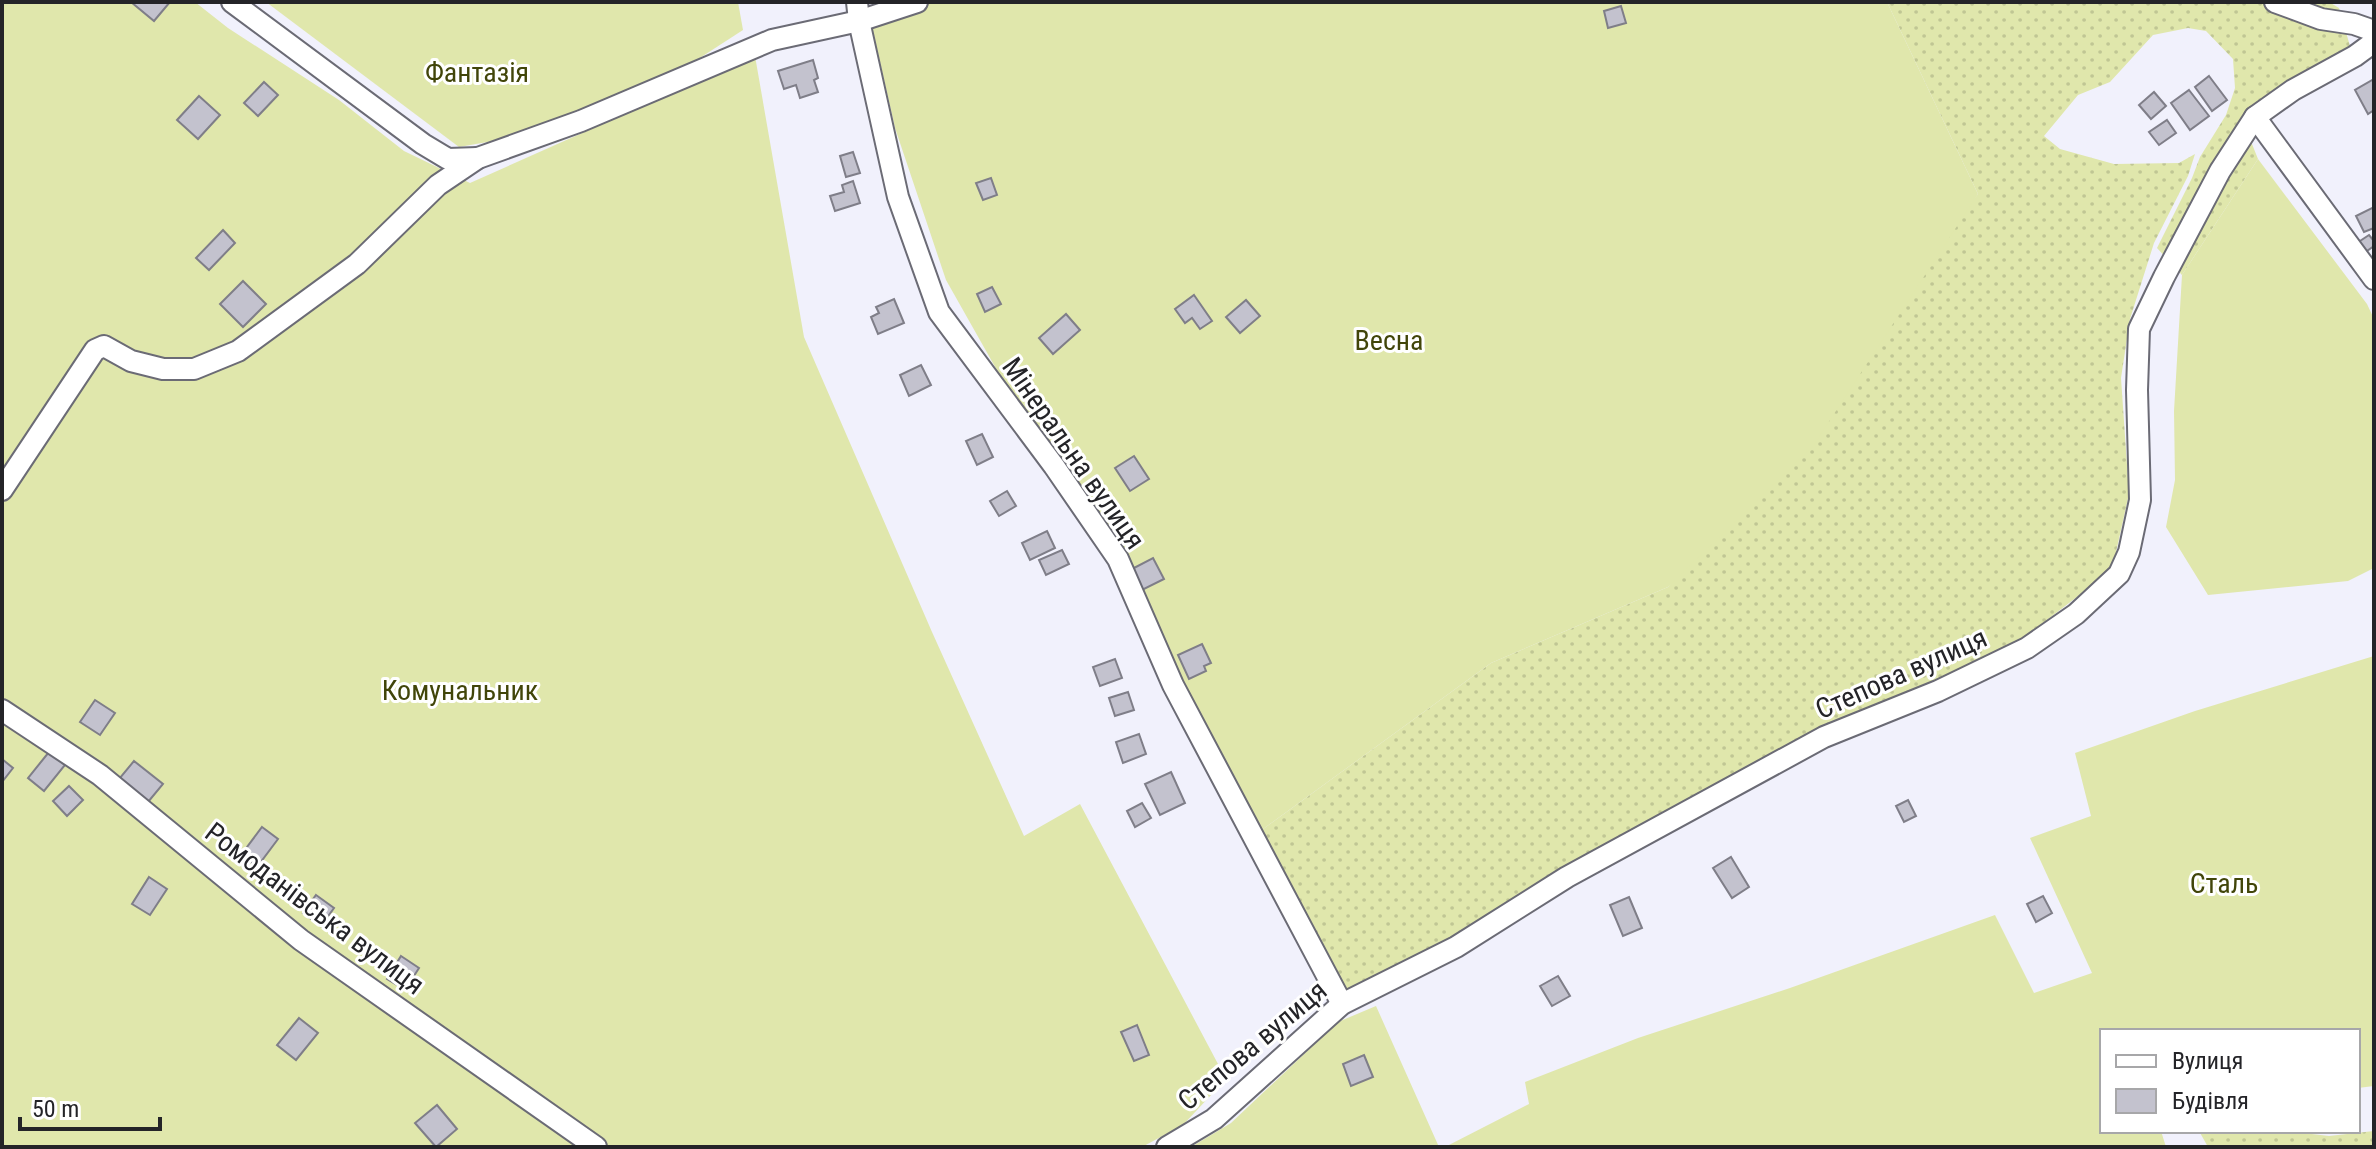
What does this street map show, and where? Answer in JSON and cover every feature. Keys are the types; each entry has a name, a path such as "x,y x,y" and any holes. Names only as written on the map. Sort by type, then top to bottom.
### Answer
{"street":[{"path":"232,2 423,144 448,159 478,158"},
{"path":"2,490 95,350 104,346 131,361 163,369 194,369 238,351 357,264 438,185 478,158 581,121 772,40 858,12 917,2"},
{"path":"2275,2 2321,19 2354,24 2374,31"},
{"name":"Мінеральна вулиця","path":"858,12 898,197 939,312 1054,466 1118,559 1173,685 1342,1004"},
{"name":"Степова вулиця","path":"1167,1147 1214,1119 1342,1004 1456,947 1567,877 1824,737 1938,691 2027,648 2076,614 2119,574 2129,552 2140,500 2139,329 2164,277 2220,171 2255,117 2293,90 2374,42"},
{"path":"2255,117 2374,279"},
{"name":"Ромоданівська вулиця","path":"2,710 100,775 301,940 596,1147"}],"green space":[{"name":"Комунальник","path":"2,2 195,2 228,28 339,100 404,151 470,183 755,56 804,337 1024,836 1080,804 1226,1079 1183,1125 1142,1147 2,1147"},
{"name":"Фантазія","path":"266,2 738,2 743,30 675,74 516,137 459,147"},
{"name":"Весна","path":"930,2 1887,2 1978,194 1813,446 1668,587 1491,663 1259,832 1190,707 1102,516 1007,388 946,280 895,128 872,27"},
{"path":"1887,2 2329,2 2339,8 2352,53 2242,119 2258,159 2182,275 2157,248 2200,157 2226,115 2235,88 2233,59 2206,31 2188,28 2153,35 2110,82 2078,95 2044,136 2060,149 2114,164 2179,163 2195,154 2188,176 2154,243 2130,319 2121,378 2129,494 2112,570 2025,637 1878,708 1817,728 1674,811 1569,864 1458,934 1345,994 1259,832 1491,663 1668,587 1978,194"},
{"path":"2258,159 2367,304 2374,319 2374,568 2348,581 2208,595 2166,527 2175,480 2174,411 2182,275"},
{"name":"Сталь","path":"2374,656 2374,1086 2360,1088 2360,1029 2100,1029 2100,1133 2162,1133 2166,1147 1445,1147 1529,1104 1525,1082 1638,1038 1995,915 2034,993 2092,973 2030,838 2091,816 2075,753 2195,711"},
{"path":"1376,1006 1439,1147 1191,1147 1231,1123 1338,1022"},
{"path":"2374,1131 2374,1147 2208,1147 2200,1133 2329,1136"}],"building":[{"path":"131,2 170,2 154,21"},
{"path":"1621,6 1626,23 1608,28 1604,11"},
{"path":"813,60 818,92 800,98 796,85 784,89 778,71"},
{"path":"2209,76 2227,100 2212,111 2195,87"},
{"path":"2374,79 2374,110 2368,114 2355,90"},
{"path":"264,82 278,95 258,116 244,103"},
{"path":"2189,90 2209,116 2190,130 2171,103"},
{"path":"2154,92 2166,106 2151,119 2139,105"},
{"path":"199,96 220,115 198,139 177,120"},
{"path":"2167,120 2176,133 2159,145 2149,132"},
{"path":"853,152 860,173 846,177 840,156"},
{"path":"991,178 997,195 983,200 976,183"},
{"path":"853,181 860,203 835,211 830,196 844,192 842,185"},
{"path":"2374,207 2374,228 2364,232 2356,216"},
{"path":"223,230 235,243 209,270 196,258"},
{"path":"2369,235 2374,246 2364,253 2357,243"},
{"path":"243,281 266,304 243,327 220,304"},
{"path":"992,287 1001,304 985,312 977,294"},
{"path":"1194,295 1212,321 1200,329 1192,318 1185,323 1175,309"},
{"path":"894,299 904,323 878,334 871,317 879,313 876,307"},
{"path":"1246,300 1260,316 1240,333 1226,317"},
{"path":"1066,314 1080,330 1053,354 1039,338"},
{"path":"921,365 931,385 909,396 900,375"},
{"path":"982,434 993,457 977,465 966,441"},
{"path":"1134,456 1149,479 1130,491 1115,468"},
{"path":"1007,491 1016,506 999,516 990,501"},
{"path":"1047,531 1055,548 1030,560 1022,543"},
{"path":"1062,550 1069,564 1046,575 1039,560"},
{"path":"1153,558 1164,579 1142,590 1132,569"},
{"path":"1202,644 1211,663 1204,666 1206,671 1189,679 1178,655"},
{"path":"1115,659 1122,678 1100,686 1093,667"},
{"path":"1128,692 1134,710 1115,716 1109,698"},
{"path":"95,700 115,713 100,735 80,722"},
{"path":"1139,734 1146,754 1123,763 1116,742"},
{"path":"49,752 65,765 44,791 28,778"},
{"path":"2,759 13,768 2,782"},
{"path":"134,761 163,784 148,802 119,779"},
{"path":"1171,772 1185,803 1160,815 1145,784"},
{"path":"69,786 83,800 67,816 53,801"},
{"path":"1908,800 1916,816 1904,822 1896,806"},
{"path":"1142,803 1151,818 1135,827 1127,811"},
{"path":"262,827 278,839 257,867 241,855"},
{"path":"1731,857 1749,887 1732,898 1713,868"},
{"path":"149,877 167,889 150,915 132,904"},
{"path":"316,895 334,908 321,926 303,913"},
{"path":"2043,896 2052,913 2036,922 2027,904"},
{"path":"1629,897 1642,928 1623,936 1610,905"},
{"path":"401,956 419,968 405,990 387,979"},
{"path":"1558,976 1570,996 1552,1006 1540,986"},
{"path":"299,1018 318,1033 296,1060 277,1045"},
{"path":"1137,1025 1149,1055 1134,1061 1121,1032"},
{"path":"1364,1055 1373,1077 1351,1086 1343,1064"},
{"path":"437,1105 457,1129 436,1147 415,1123"}]}
